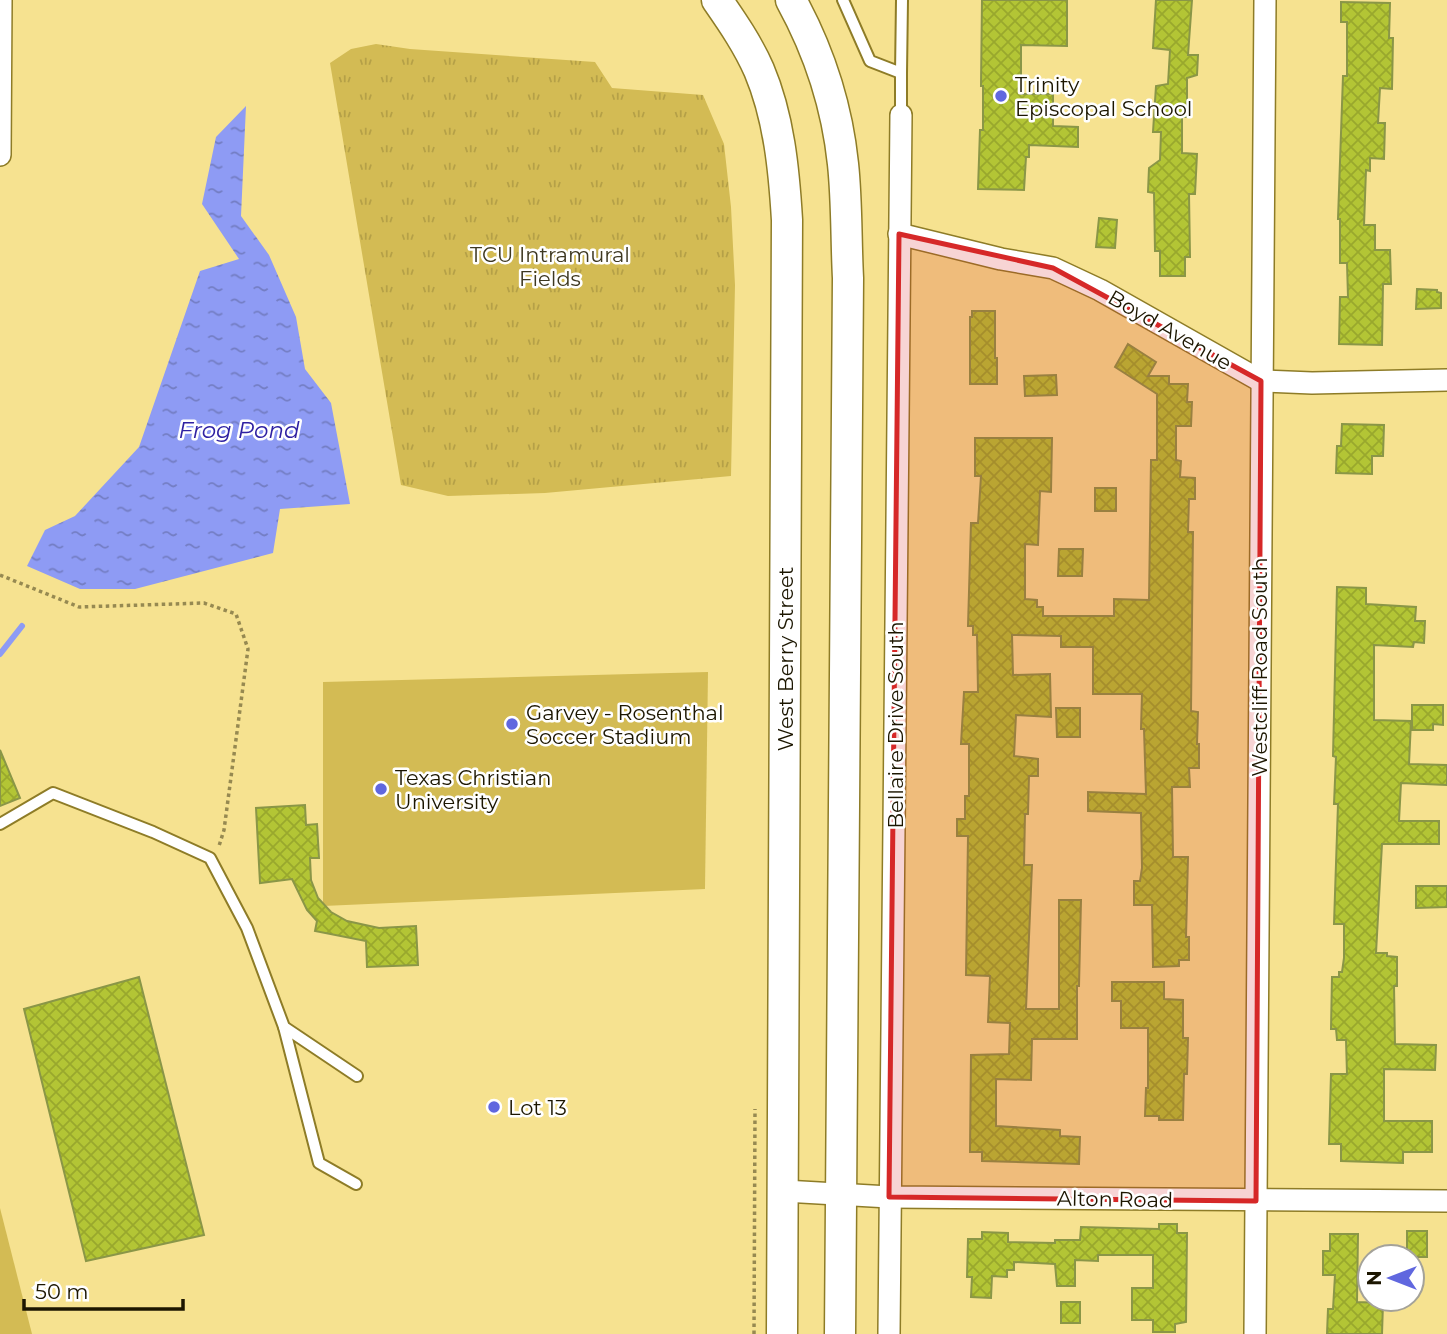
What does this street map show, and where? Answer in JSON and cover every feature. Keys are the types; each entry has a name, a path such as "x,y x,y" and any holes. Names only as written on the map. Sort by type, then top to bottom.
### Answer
{"main road":[{"name":"West Berry Street","path":"717,0 740,33 763,83 783,166 787,220 782,1334"},
{"path":"791,0 805,24 825,75 844,165 848,278 840,1334"}],"street":[{"path":"0,155 1,0"},
{"name":"Westcliff Road South","path":"1255,1334 1265,0"},
{"name":"Bellaire Drive South","path":"889,1334 901,115"},
{"name":"Boyd Avenue","path":"899,234 1001,259 1053,268 1100,290 1261,381 1312,383 1447,380"},
{"name":"Alton Road","path":"784,1191 889,1197 1447,1201"}],"lane":[{"path":"843,0 870,61 901,73"},
{"path":"901,115 902,0"},
{"path":"0,824 53,793 153,832 210,858 247,928 284,1027 319,1163 356,1184"},
{"path":"284,1027 357,1076"}],"path":[{"path":"0,575 79,607 204,603 236,614 248,649 225,830 214,865"},
{"path":"754,1334 755,1108"}],"highlighted area":[{"path":"899,234 1053,268 1261,381 1256,1201 889,1197"}],"green space":[{"name":"TCU Intramural Fields","path":"376,44 410,49 595,62 612,88 703,95 724,144 731,207 735,285 731,476 545,493 448,496 401,485 330,63 351,49"},
{"path":"708,672 705,889 323,906 323,682"},
{"path":"0,1208 32,1334 0,1334"}],"water":[{"name":"Frog Pond","path":"246,106 241,216 269,255 296,317 305,369 331,403 350,504 280,509 273,553 135,589 80,589 27,566 45,530 75,516 139,447 200,271 239,259 202,204 216,137"}],"building":[{"path":"982,0 1067,0 1067,46 1021,45 1021,94 1053,94 1053,126 1078,127 1078,147 1029,145 1024,190 978,189 980,130 983,130"},
{"path":"1156,0 1192,0 1188,55 1198,55 1197,75 1187,78 1187,117 1182,117 1182,153 1197,154 1195,194 1189,194 1190,257 1185,257 1185,276 1160,276 1160,251 1155,251 1154,193 1148,192 1149,168 1160,160 1161,132 1153,132 1156,86 1168,84 1170,50 1153,48"},
{"path":"1341,2 1390,3 1389,38 1393,38 1392,89 1380,88 1378,123 1385,123 1384,159 1370,158 1370,171 1366,170 1364,225 1375,225 1375,250 1390,250 1391,284 1383,284 1382,345 1339,344 1340,297 1348,297 1347,263 1340,263 1338,219 1343,76 1347,76 1347,22 1341,22"},
{"path":"1099,218 1117,220 1115,248 1096,247"},
{"path":"1417,289 1437,290 1441,293 1441,308 1416,309"},
{"path":"972,311 995,311 997,384 970,384"},
{"path":"1128,344 1156,362 1148,376 1169,376 1169,384 1188,384 1187,402 1192,402 1191,426 1176,426 1176,460 1181,461 1180,477 1195,478 1195,499 1189,499 1188,532 1193,532 1191,711 1198,712 1199,768 1189,768 1190,787 1172,787 1173,857 1188,857 1186,937 1189,937 1189,960 1179,960 1179,966 1153,967 1152,905 1134,905 1134,881 1140,881 1142,868 1141,813 1088,811 1088,792 1146,794 1144,729 1141,729 1142,694 1093,694 1093,647 1061,647 1061,636 1012,635 1013,675 1050,674 1051,717 1016,715 1014,756 1038,759 1038,776 1029,776 1028,814 1025,814 1024,865 1032,865 1026,1009 1059,1009 1059,900 1081,900 1079,986 1077,1039 1032,1039 1031,1080 996,1079 996,1126 1060,1130 1060,1136 1080,1137 1079,1164 982,1161 982,1152 970,1152 971,1055 1009,1054 1010,1023 988,1022 990,976 966,975 968,836 957,836 957,819 965,819 965,796 969,796 969,744 961,744 964,692 978,692 977,635 973,635 973,626 968,626 971,523 978,523 981,476 975,476 975,438 1052,438 1051,492 1040,491 1038,545 1025,544 1025,599 1037,600 1037,607 1043,607 1043,616 1114,616 1114,599 1149,600 1151,460 1157,460 1157,394 1115,367"},
{"path":"1056,375 1057,395 1025,396 1024,376"},
{"path":"1342,424 1384,425 1383,456 1372,456 1372,474 1336,473 1337,446 1341,446"},
{"path":"1095,488 1116,488 1116,511 1095,511"},
{"path":"1059,549 1083,549 1082,576 1058,576"},
{"path":"1337,587 1366,588 1366,604 1416,607 1415,621 1425,621 1424,643 1414,642 1413,647 1374,645 1374,720 1411,721 1409,764 1447,765 1447,785 1401,783 1399,821 1439,821 1439,844 1382,844 1376,953 1397,957 1397,986 1394,986 1395,1044 1436,1045 1435,1070 1384,1069 1384,1121 1432,1121 1432,1152 1403,1152 1403,1163 1341,1161 1341,1144 1329,1144 1331,1074 1347,1074 1346,1040 1337,1040 1336,1029 1331,1029 1332,977 1339,977 1344,958 1344,924 1334,924 1338,804 1334,804 1336,757 1333,756"},
{"path":"1412,705 1443,705 1443,725 1433,724 1433,730 1412,730"},
{"path":"1056,708 1080,708 1080,737 1057,737"},
{"path":"0,750 20,798 0,806"},
{"path":"305,805 306,825 317,824 319,858 310,858 311,880 318,898 331,912 347,921 379,928 416,926 418,965 367,967 366,941 315,931 317,921 307,910 292,879 260,883 256,808"},
{"path":"1416,886 1447,886 1447,907 1416,908"},
{"path":"139,977 204,1235 86,1261 24,1009"},
{"path":"1112,982 1164,982 1164,999 1183,1000 1183,1038 1188,1038 1183,1120 1159,1120 1159,1116 1145,1116 1148,1028 1121,1028 1121,1001 1112,1001"},
{"path":"1159,1224 1177,1224 1177,1233 1187,1233 1186,1322 1175,1324 1175,1332 1153,1332 1153,1320 1132,1320 1132,1288 1153,1288 1153,1255 1098,1255 1098,1261 1075,1260 1075,1286 1057,1286 1055,1264 1014,1262 1014,1270 1007,1270 1007,1277 992,1276 991,1298 971,1297 972,1277 967,1277 968,1239 982,1239 982,1232 1008,1233 1008,1242 1055,1243 1055,1240 1080,1240 1081,1227 1159,1229"},
{"path":"1407,1231 1427,1231 1427,1257 1426,1243 1407,1243"},
{"path":"1330,1234 1358,1234 1356,1313 1383,1313 1382,1334 1327,1334 1328,1309 1333,1309 1335,1275 1323,1275 1323,1251 1330,1251"},
{"path":"1061,1302 1080,1302 1080,1323 1061,1323"}],"waterway":[{"path":"0,654 22,626"}],"place":[{"name":"Trinity Episcopal School","path":"1001,96"},
{"name":"Garvey - Rosenthal Soccer Stadium","path":"512,724"},
{"name":"Texas Christian University","path":"381,789"},
{"name":"Lot 13","path":"494,1107"}]}
